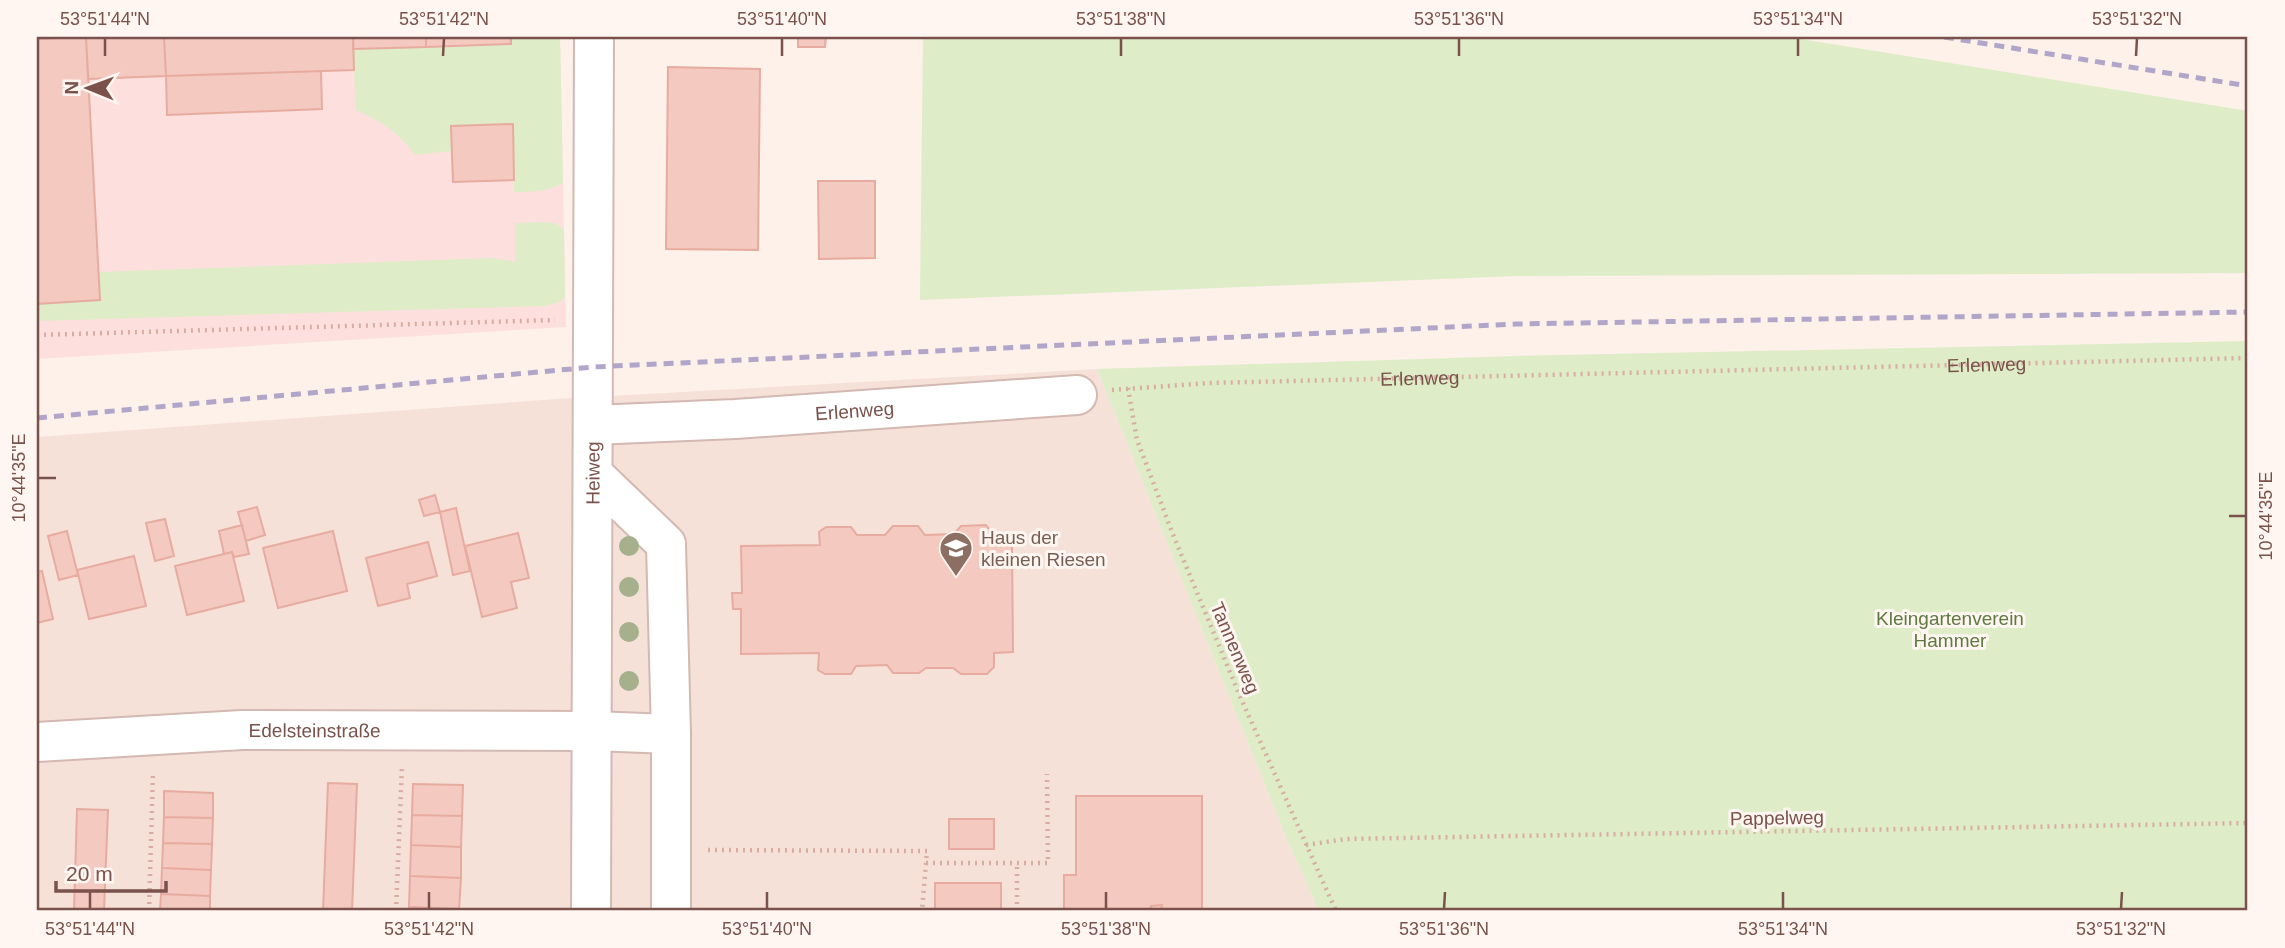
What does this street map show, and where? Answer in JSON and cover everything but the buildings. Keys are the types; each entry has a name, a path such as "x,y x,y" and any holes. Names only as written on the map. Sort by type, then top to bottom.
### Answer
{"street":[{"name":"Heiweg","path":"591,911 594,37"},
{"name":"Erlenweg","path":"593,425 736,419 1077,395"},
{"path":"593,474 666,544 671,734 671,911"},
{"name":"Edelsteinstraße","path":"37,742 242,730 593,731 671,734"}],"path":[{"path":"37,335 594,320"},
{"name":"Erlenweg","path":"1077,395 1128,388 1208,383 2248,358"},
{"name":"Tannenweg","path":"1128,388 1137,439 1174,537 1239,694 1336,911"},
{"path":"396,911 403,730"},
{"path":"149,911 154,735"},
{"path":"926,863 1048,863 1047,774"},
{"name":"Pappelweg","path":"1306,845 1346,839 2248,823"},
{"path":"672,850 927,851 922,911"},
{"path":"1017,864 1017,911"}],"shaded area":[{"path":"37,37 560,37 566,327 37,359"},
{"path":"1097,369 1288,842 1319,911 37,911 37,437 557,399"}],"green space":[{"path":"511,37 560,37 563,183 557,186 539,191 514,192 512,124 451,126 451,151 415,155 388,128 356,110 353,49 511,44"},
{"path":"923,37 1788,37 2248,111 2248,273 1516,276 920,300"},
{"path":"515,223 555,223 564,230 565,297 546,306 37,321 37,304 100,300 99,272 493,258 515,262"},
{"name":"Kleingartenverein Hammer","path":"2248,341 2248,911 1319,911 1288,842 1097,369 1516,356"}],"railway":[{"path":"1944,37 2248,86"},
{"path":"37,418 593,367 1516,324 2248,312"}],"place":[{"name":"Haus der kleinen Riesen","path":"956,578"}]}
